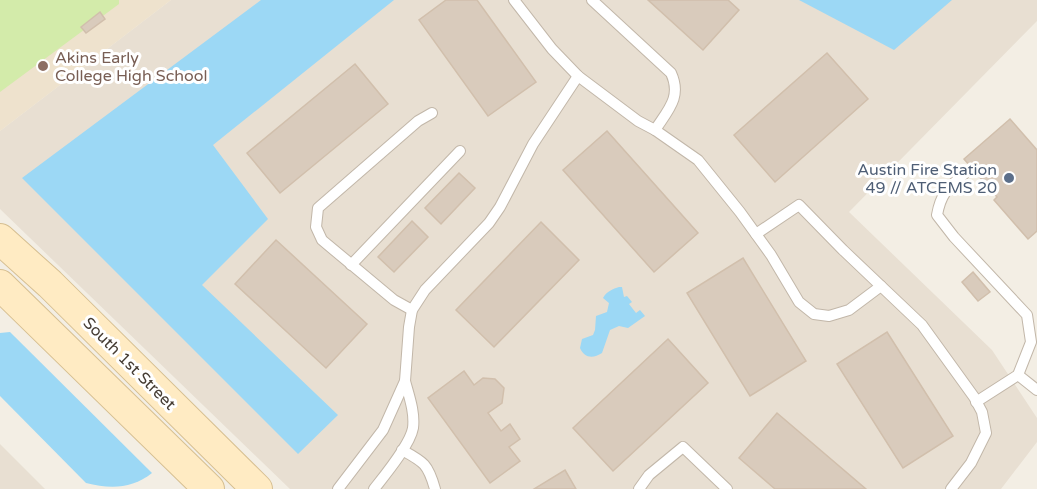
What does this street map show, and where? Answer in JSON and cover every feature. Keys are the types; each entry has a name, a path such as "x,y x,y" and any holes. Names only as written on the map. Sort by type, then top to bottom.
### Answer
{"main road":[{"name":"South 1st Street","path":"0,239 50,284 257,489"},
{"name":"South 1st Street","path":"0,285 209,489"}],"lane":[{"path":"514,0 552,49 578,76 638,121 698,160 771,255 799,302 814,314 830,316 849,310 881,286"},
{"path":"592,0 671,73 676,84 675,99 655,130"},
{"path":"338,489 383,430 405,381 412,310 425,290 489,223 500,207 533,144 578,76"},
{"path":"412,310 394,300 322,240 316,227 318,208 418,121 432,113"},
{"path":"351,265 460,151"},
{"path":"964,174 946,189 939,201 938,215 954,237 1027,315 1031,342 1018,375 976,402"},
{"path":"756,234 799,205 922,325 982,412 986,433 970,463 951,489"},
{"path":"1018,375 1037,390"},
{"path":"374,489 402,450 413,430 412,405 405,381"},
{"path":"639,489 649,475 683,447 727,489"},
{"path":"402,450 418,459 430,470 435,489"}],"shaded area":[{"name":"Akins Early College High School","path":"0,0 171,0 0,131"},
{"path":"171,0 1037,0 1037,21 849,212 992,350 1037,418 1037,442 1001,489 290,489 0,209 0,131"},
{"path":"0,444 45,489 0,489"}],"green space":[{"path":"0,0 119,0 119,4 0,92"}],"water":[{"path":"261,0 394,0 213,145 268,219 202,285 338,415 298,454 22,178"},
{"path":"799,0 952,0 894,50"},
{"path":"622,287 624,297 627,296 632,302 629,304 636,313 640,310 645,316 628,328 619,326 610,330 602,353 592,357 586,356 580,348 582,339 593,335 596,316 607,312 609,303 603,298 610,291"},
{"path":"10,332 152,473 129,485 112,487 86,483 0,396 0,333"}],"building":[{"path":"446,0 477,0 536,82 488,116 419,20"},
{"path":"648,0 728,0 739,10 703,50"},
{"path":"100,12 105,19 86,33 81,27"},
{"path":"827,53 868,99 775,182 734,135"},
{"path":"355,64 388,104 280,193 247,153"},
{"name":"Austin Fire Station 49 // ATCEMS 20","path":"1010,119 1037,150 1037,231 1028,239 994,200 997,197 964,159"},
{"path":"607,131 698,233 654,272 563,170"},
{"path":"459,173 475,188 441,224 425,208"},
{"path":"412,221 428,237 394,272 378,257"},
{"path":"541,222 579,260 494,347 456,310"},
{"path":"276,240 367,324 326,368 235,284"},
{"path":"743,258 806,361 750,396 687,293"},
{"path":"973,272 990,292 978,301 962,282"},
{"path":"887,332 953,436 903,468 837,364"},
{"path":"668,339 708,383 613,471 573,428"},
{"path":"464,371 474,385 483,378 495,379 504,388 502,403 488,413 501,431 510,424 520,439 509,447 520,461 490,483 428,398"},
{"path":"777,413 866,489 775,489 739,458"},
{"path":"565,470 576,489 534,489"}],"place":[{"name":"Akins Early College High School","path":"43,66"},
{"name":"Austin Fire Station 49 // ATCEMS 20","path":"1009,178"}]}
